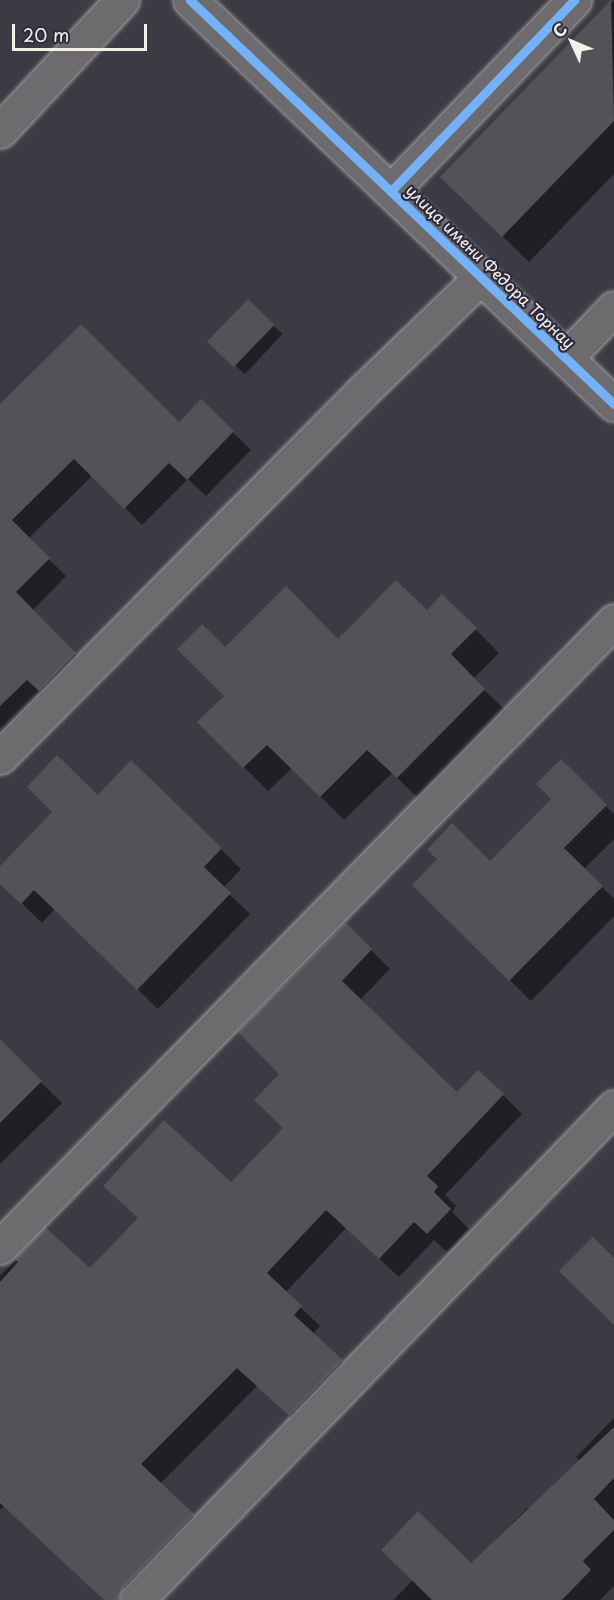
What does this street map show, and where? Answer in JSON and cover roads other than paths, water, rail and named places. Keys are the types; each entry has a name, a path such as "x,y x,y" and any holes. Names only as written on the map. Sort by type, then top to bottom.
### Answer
{"street":[{"path":"0,131 122,0"},
{"path":"391,191 574,0"},
{"name":"улица имени Федора Торнау","path":"191,1 614,404"},
{"path":"0,758 481,277"},
{"path":"566,358 614,308"},
{"path":"0,1248 614,621"},
{"path":"137,1600 614,1107"}]}
